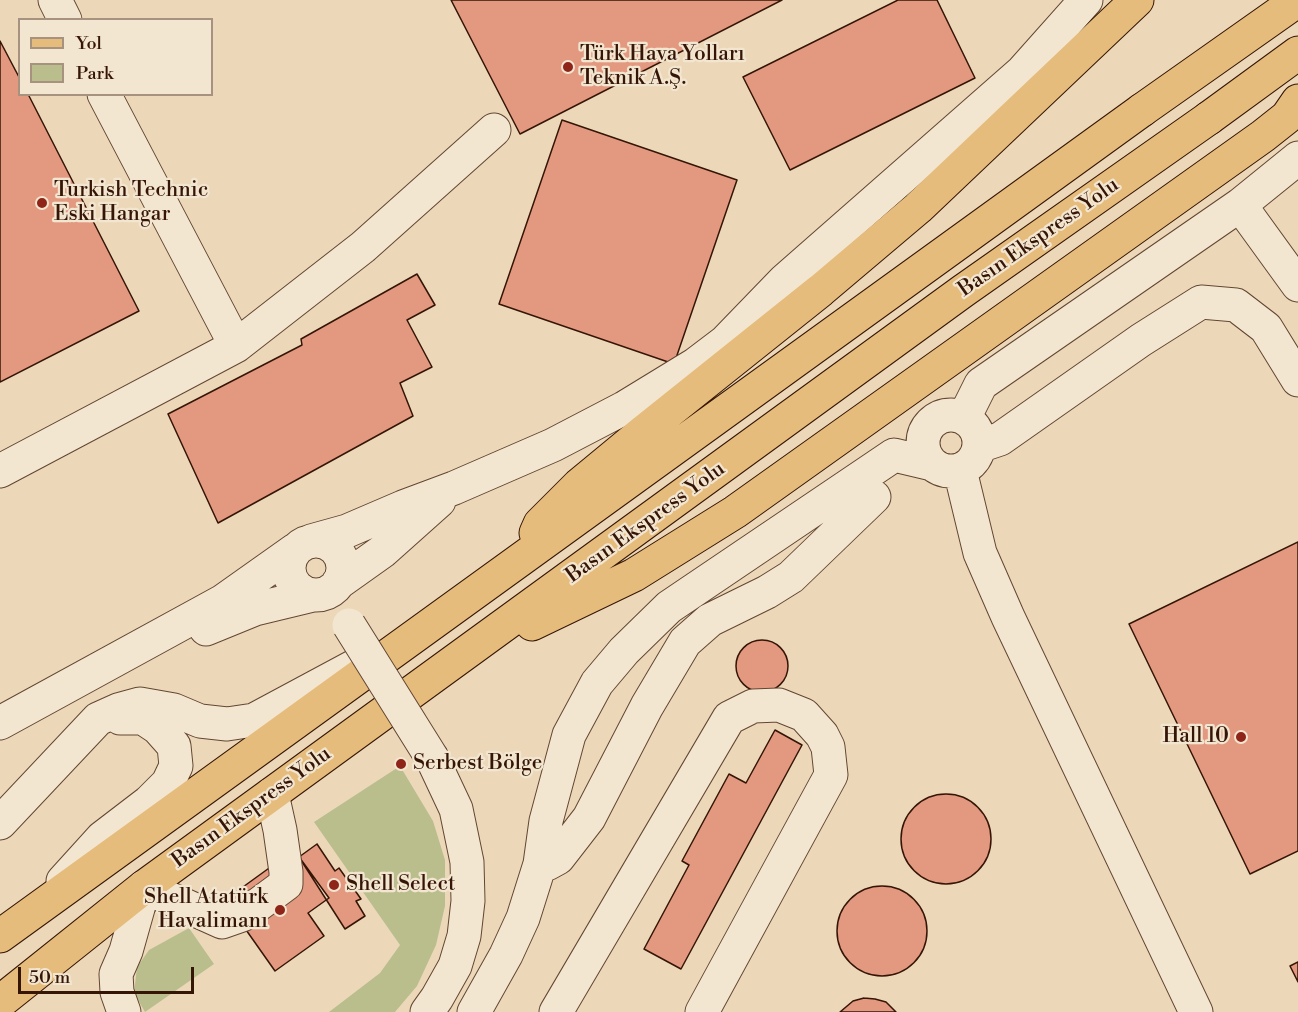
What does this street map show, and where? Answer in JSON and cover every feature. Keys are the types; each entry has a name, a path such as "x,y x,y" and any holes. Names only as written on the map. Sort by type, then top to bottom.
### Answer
{"main road":[{"path":"520,561 540,524 579,485 821,290 918,208 1137,0"},
{"path":"1142,110 1160,86 1190,55 1259,0"},
{"name":"Basın Ekspress Yolu","path":"0,936 412,636 520,561 1142,110 1298,0"},
{"name":"Basın Ekspress Yolu","path":"0,1002 144,887 963,291 1298,53"},
{"path":"1209,118 1298,70"},
{"path":"467,653 634,575 686,544 804,465 1263,136 1287,117 1298,100"}],"street":[{"path":"55,0 64,18"},
{"path":"0,723 223,601 303,546 454,488 553,445 624,408 696,364 724,342 784,281 1022,72 1086,0"},
{"path":"105,96 236,346"},
{"path":"0,471 236,346 363,247 494,130"},
{"path":"1196,1012 1008,617 980,553 959,449 981,384 1240,205 1298,158"},
{"path":"1240,205 1298,285"},
{"path":"474,1012 506,955 523,918 540,864 546,821 569,735 597,683 624,651 669,607 894,455 959,449 1000,439 1141,340 1202,302 1236,305 1266,328 1298,380"},
{"path":"133,651 176,642 255,609 327,590 382,551 454,488"},
{"path":"540,864 554,861 562,854 589,818 647,706 685,642 697,630 723,612 767,592 791,577 874,496"},
{"path":"327,543 339,554 343,568 327,590 304,592 291,578 290,559 303,546 327,543"},
{"path":"740,559 767,592"},
{"path":"327,590 432,758 456,809 467,862 468,901 464,936 455,966 427,1012"},
{"path":"0,823 98,719 140,704 174,710 200,721 226,724 254,720 412,636"},
{"path":"556,1012 729,718 753,706 779,705 804,715 822,735 828,747 831,774 702,1012"},
{"path":"36,911 102,838 149,802 168,783 176,766 174,746 159,728 143,718 98,719"},
{"path":"124,1012 117,992 116,974 126,951 144,887 222,922 242,915 286,884 280,830 272,794"}],"green space":[{"path":"400,766 433,821 445,860 445,906 436,945 417,986 395,1012 329,1012 380,973 400,945 314,822"},
{"path":"189,928 214,964 145,1012 134,993 137,967 149,950"}],"building":[{"name":"Türk Hava Yolları Teknik A.Ş.","path":"451,0 782,0 520,134"},
{"path":"898,0 937,0 975,78 790,170 743,77"},
{"name":"Turkish Technic Eski Hangar","path":"0,41 18,75 18,96 29,96 139,311 0,382"},
{"path":"562,120 737,180 674,364 499,304"},
{"path":"417,274 435,305 407,320 432,367 400,383 413,416 218,523 168,414 302,345 301,339"},
{"name":"Hall 10","path":"1298,542 1298,851 1250,874 1129,624"},
{"path":"762,640 776,644 784,652 788,666 784,680 776,688 762,692 748,688 740,680 736,666 740,652 748,644"},
{"path":"775,730 802,745 681,969 644,949 689,865 682,861 729,774 746,783"},
{"path":"946,794 963,797 978,807 988,822 991,839 988,856 978,871 963,881 946,884 929,881 914,871 904,856 901,839 904,822 914,807 929,797"},
{"name":"Shell Select","path":"317,844 335,871 339,868 361,899 356,901 365,916 345,929 299,857"},
{"path":"294,850 329,898 308,913 324,936 275,971 225,900"},
{"path":"882,886 899,889 914,899 924,914 927,931 924,948 914,963 899,973 882,976 865,973 850,963 840,948 837,931 840,914 850,899 865,889"},
{"path":"1298,962 1298,982 1290,966"},
{"path":"864,998 886,1002 896,1012 840,1012 853,1001"}],"place":[{"name":"Türk Hava Yolları Teknik A.Ş.","path":"568,67"},
{"name":"Turkish Technic Eski Hangar","path":"42,203"},
{"name":"Hall 10","path":"1241,737"},
{"name":"Serbest Bölge","path":"401,764"},
{"name":"Shell Select","path":"334,885"},
{"name":"Shell Atatürk Havalimanı","path":"280,910"}]}
